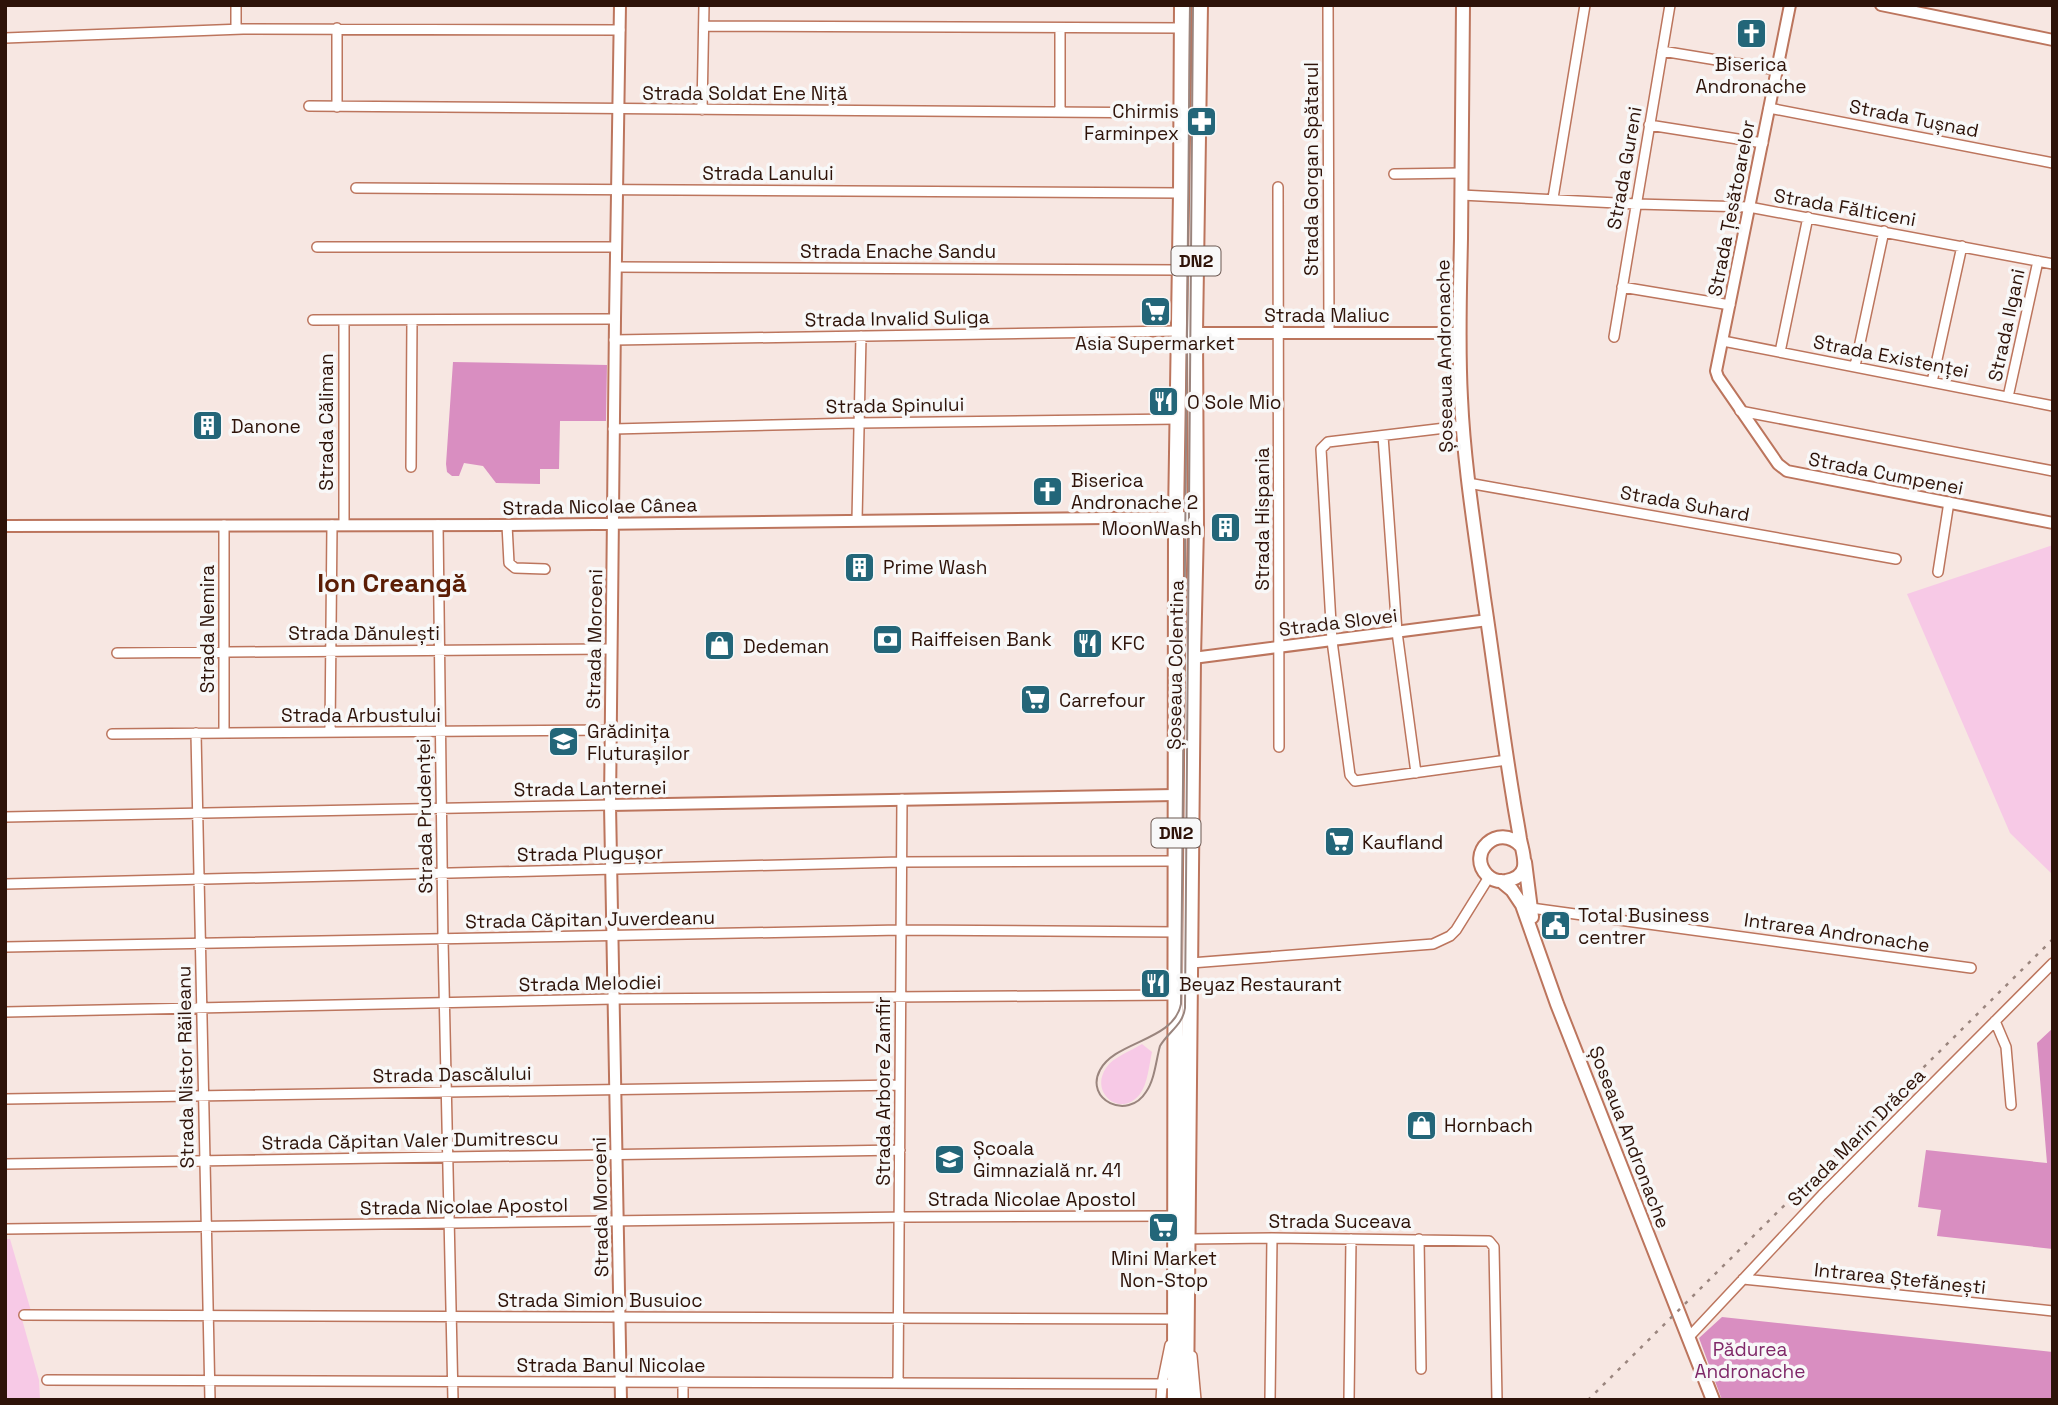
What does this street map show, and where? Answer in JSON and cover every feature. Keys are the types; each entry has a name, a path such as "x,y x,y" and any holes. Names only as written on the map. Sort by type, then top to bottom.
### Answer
{"main road":[{"name":"Șoseaua Colentina","path":"1182,5 1176,518 1175,995 1176,1216 1186,1400"},
{"name":"Șoseaua Colentina","path":"1175,1400 1169,1384 1182,1323 1188,1239 1200,5"},
{"name":"Șoseaua Andronache","path":"1463,5 1460,333 1462,426 1521,846"},
{"name":"Șoseaua Andronache","path":"1496,837 1508,819 1511,787"},
{"path":"1496,837 1510,838 1521,846 1525,862 1514,878 1495,879 1481,866 1481,852 1490,840 1496,837"},
{"name":"Șoseaua Andronache","path":"1525,862 1538,948"},
{"name":"Șoseaua Andronache","path":"1495,879 1512,890 1518,898 1713,1400"}],"street":[{"path":"236,5 236,29"},
{"name":"Strada Moroeni","path":"620,5 610,805 621,1400"},
{"path":"702,110 704,5"},
{"name":"Strada Gorgan Spătarul","path":"1328,5 1329,333"},
{"path":"1553,198 1585,5"},
{"name":"Strada Gureni","path":"1614,337 1670,5"},
{"name":"Strada Țesătoarelor","path":"1718,377 1716,371 1790,5"},
{"path":"1881,5 2053,40"},
{"path":"704,26 1181,28"},
{"path":"337,28 337,107"},
{"path":"1060,28 1060,112"},
{"path":"5,38 236,29 620,30"},
{"path":"1662,51 1777,70"},
{"name":"Strada Soldat Ene Niță","path":"309,106 1181,113"},
{"name":"Strada Tușnad","path":"1769,108 2053,163"},
{"path":"1649,125 1763,143"},
{"path":"1394,174 1461,173"},
{"name":"Strada Hispania","path":"1278,187 1279,747"},
{"name":"Strada Lanului","path":"356,188 1181,193"},
{"name":"Strada Fălticeni","path":"1461,195 1749,207 2053,264"},
{"path":"1780,352 1808,217"},
{"path":"1855,366 1884,231"},
{"path":"1933,382 1962,246"},
{"path":"317,247 616,247"},
{"name":"Strada Ilgani","path":"2008,397 2038,261"},
{"name":"Strada Enache Sandu","path":"616,267 1180,270"},
{"path":"1622,287 1730,305"},
{"path":"313,320 614,319"},
{"name":"Strada Căliman","path":"344,320 344,525"},
{"path":"411,467 412,320"},
{"name":"Strada Invalid Suliga","path":"614,340 1179,331"},
{"name":"Strada Maliuc","path":"1195,333 1460,333"},
{"path":"857,520 861,336"},
{"name":"Strada Existenței","path":"1723,341 2053,406"},
{"name":"Strada Cumpenei","path":"1718,377 1778,464 1787,471 2053,523"},
{"path":"1740,411 2053,471"},
{"name":"Strada Spinului","path":"613,429 1178,419"},
{"path":"1462,426 1328,442 1322,446 1320,452 1332,641 1351,778 1358,781 1507,760"},
{"path":"1383,436 1397,632 1416,773"},
{"name":"Strada Suhard","path":"1468,483 1896,559"},
{"path":"1938,572 1949,502"},
{"name":"Strada Nicolae Cânea","path":"5,526 507,525 1196,517"},
{"name":"Strada Prudenței","path":"438,524 443,939 453,1400"},
{"path":"330,732 332,525"},
{"path":"507,525 511,566 545,569"},
{"name":"Strada Nemira","path":"224,526 224,733"},
{"name":"Strada Slovei","path":"1193,658 1488,620"},
{"name":"Strada Dănulești","path":"117,653 611,649"},
{"name":"Strada Arbustului","path":"112,734 611,730"},
{"name":"Strada Nistor Răileanu","path":"196,733 210,1400"},
{"name":"Strada Lanternei","path":"5,817 1175,795"},
{"name":"Strada Arbore Zamfir","path":"898,1383 902,799"},
{"name":"Strada Plugușor","path":"5,884 901,862 1176,862"},
{"path":"1191,963 1433,944 1456,930 1495,879"},
{"name":"Intrarea Andronache","path":"1531,908 1971,968"},
{"name":"Strada Căpitan Juverdeanu","path":"5,947 901,930 1176,932"},
{"name":"Strada Marin Drăcea","path":"1688,1338 1822,1195 2053,963"},
{"name":"Strada Melodiei","path":"5,1012 614,999 1175,995"},
{"path":"1995,1021 2006,1047 2011,1105"},
{"name":"Strada Dascălului","path":"5,1099 900,1085"},
{"name":"Strada Căpitan Valer Dumitrescu","path":"5,1164 900,1150"},
{"name":"Strada Nicolae Apostol","path":"5,1229 1176,1216"},
{"path":"1270,1400 1272,1238"},
{"name":"Strada Suceava","path":"1188,1239 1419,1239 1492,1242 1497,1400"},
{"path":"1349,1400 1351,1239"},
{"path":"1419,1239 1421,1370"},
{"name":"Intrarea Ștefănești","path":"1743,1279 2053,1311"},
{"name":"Strada Simion Busuioc","path":"24,1315 1182,1323"},
{"name":"Șoseaua Colentina","path":"1182,1323 1196,1387 1196,1400"},
{"name":"Strada Banul Nicolae","path":"47,1380 1169,1384"},
{"path":"683,1383 683,1400"},
{"name":"Șoseaua Colentina","path":"1161,1400 1169,1384"}],"shaded area":[{"path":"2053,545 2053,875 2010,833 1907,594"},
{"path":"1142,1044 1152,1052 1145,1085 1140,1094 1124,1104 1110,1100 1101,1086 1106,1068 1122,1054"},
{"path":"5,1239 10,1239 31,1311 20,1312 39,1380 40,1400 5,1400"}],"green space":[{"path":"453,362 607,365 606,421 560,421 559,469 540,469 540,484 496,483 483,466 464,463 459,476 452,476 447,472 446,464"},
{"path":"2053,1028 2053,1249 1937,1236 1941,1210 1918,1207 1926,1150 2047,1163 2037,1043"},
{"name":"Pădurea Andronache","path":"1722,1317 2053,1352 2053,1400 1722,1400 1699,1338"}],"tram line":[{"path":"1190,5 1181,1004 1168,1026 1118,1053 1100,1070 1098,1090 1103,1098 1119,1106 1138,1101 1146,1092 1160,1046 1178,1024 1185,1008 1193,5"}],"railway":[{"path":"1588,1400 2053,939"}],"place":[{"name":"Biserica Andronache","path":"1751,33"},
{"name":"Chirmis Farminpex","path":"1202,122"},
{"name":"Asia Supermarket","path":"1155,312"},
{"name":"O Sole Mio","path":"1164,402"},
{"name":"Danone","path":"208,426"},
{"name":"Biserica Andronache 2","path":"1048,491"},
{"name":"MoonWash","path":"1225,528"},
{"name":"Prime Wash","path":"860,567"},
{"name":"Raiffeisen Bank","path":"888,639"},
{"name":"KFC","path":"1088,643"},
{"name":"Dedeman","path":"720,646"},
{"name":"Carrefour","path":"1036,700"},
{"name":"Grădinița Fluturașilor","path":"564,742"},
{"name":"Kaufland","path":"1339,842"},
{"name":"Total Business centrer","path":"1555,926"},
{"name":"Beyaz Restaurant","path":"1156,984"},
{"name":"Hornbach","path":"1421,1125"},
{"name":"Școala Gimnazială nr. 41","path":"950,1159"},
{"name":"Mini Market Non-Stop","path":"1164,1227"}],"district":[{"name":"Ion Creangă","path":"392,583"}]}
